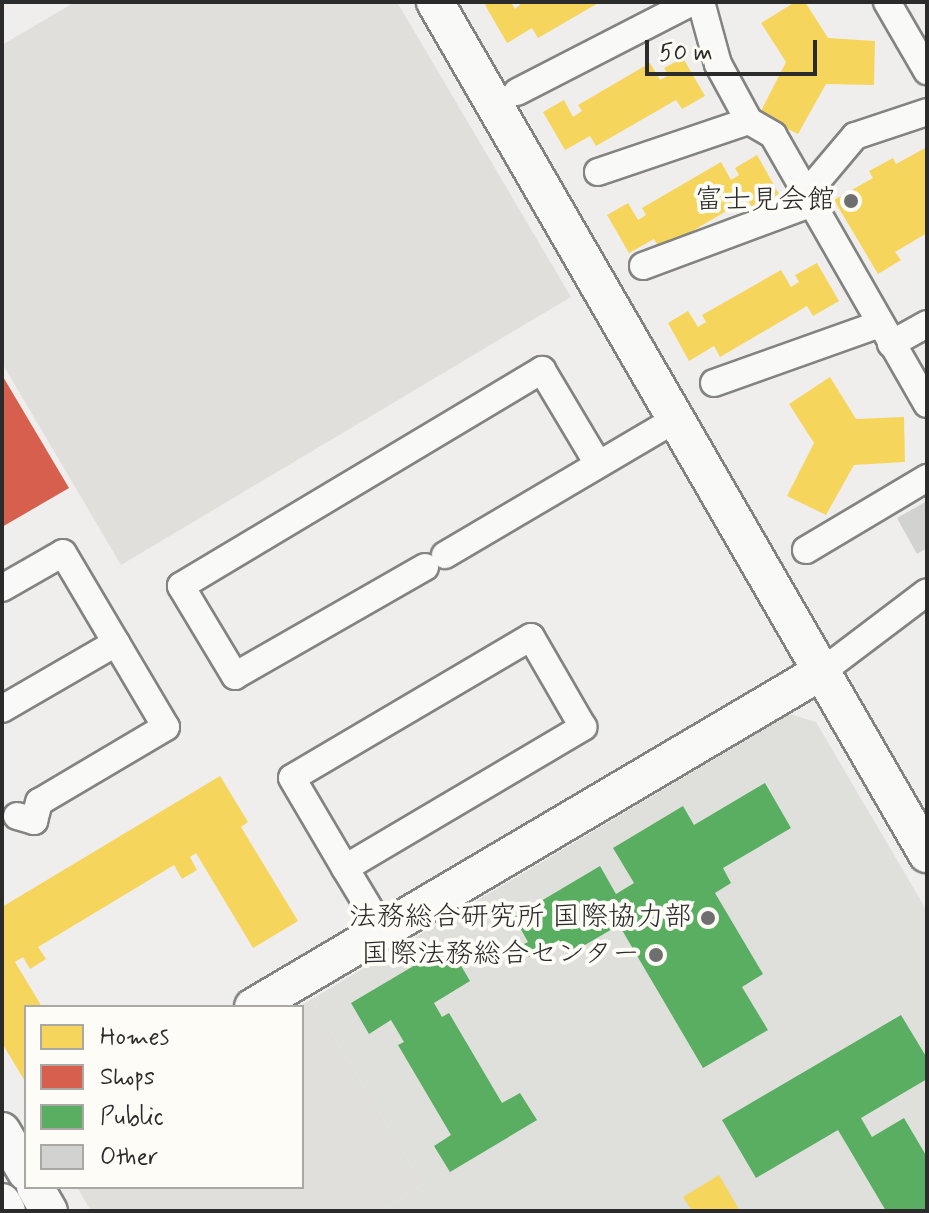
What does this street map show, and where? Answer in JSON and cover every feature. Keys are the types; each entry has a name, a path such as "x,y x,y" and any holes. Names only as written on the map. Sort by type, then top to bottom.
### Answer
{"street":[{"path":"435,2 679,417 927,854"},
{"path":"517,92 692,2"},
{"path":"701,2 718,64 749,121 773,135 927,404"},
{"path":"887,2 927,71"},
{"path":"643,266 809,198 855,136 927,112"},
{"path":"598,172 749,121"},
{"path":"714,383 927,324"},
{"path":"598,464 542,370 181,586 235,676 679,417"},
{"path":"806,550 927,478"},
{"path":"2,588 63,553 166,727 19,814"},
{"path":"256,1005 824,670 927,592"},
{"path":"345,868 583,727 531,637 292,778 345,868 383,931"},
{"path":"2,709 116,643"},
{"path":"36,1189 49,1211"},
{"path":"2,1202 7,1211"}],"shaded area":[{"path":"75,2 397,2 571,297 121,565 2,363 2,45"},
{"name":"国際法務総合センター","path":"790,714 816,722 927,911 927,1211 380,1211 423,1185 312,999"},
{"path":"312,999 423,1185 380,1211 91,1211 78,1189 304,1189 304,1005 302,1005"}],"building: Homes":[{"path":"490,2 511,2 515,9 523,2 600,2 538,38 532,28 507,43 485,5"},
{"path":"795,2 805,2 828,38 875,41 874,85 826,84 798,134 759,115 786,62 761,23"},
{"path":"683,58 705,96 682,109 676,100 596,146 590,136 565,150 543,112 564,100 573,117 582,111 578,105 650,63 660,80 669,75 664,68"},
{"path":"927,147 927,233 895,252 901,260 878,274 834,200 873,178 869,171 893,158 896,164"},
{"path":"757,155 779,194 753,209 747,199 660,250 654,239 629,253 607,215 628,203 638,220 646,215 642,208 721,162 731,180 739,175 735,168"},
{"path":"817,263 839,301 813,316 807,306 720,357 714,346 689,361 668,323 688,311 698,327 706,322 702,315 781,270 791,287 799,282 795,275"},
{"path":"830,377 856,419 904,417 905,462 854,465 826,515 787,496 814,443 789,404"},
{"path":"220,776 248,822 241,827 298,921 253,948 196,853 190,857 197,870 182,879 174,865 38,947 46,959 30,969 23,957 15,962 41,1005 24,1005 24,1080 2,1043 2,907"},
{"path":"719,1175 740,1211 692,1211 683,1197"}],"building: Shops":[{"path":"2,375 69,488 2,527"}],"building: Public":[{"path":"765,783 791,828 723,868 731,883 715,893 763,974 742,987 768,1030 703,1068 619,925 568,955 559,940 529,957 522,945 528,942 514,917 600,866 616,894 634,883 613,848 683,806 694,825"},
{"path":"454,942 458,948 465,944 473,956 460,964 470,981 434,1003 442,1017 449,1013 502,1103 520,1093 537,1120 450,1172 434,1146 451,1135 398,1045 404,1042 391,1020 369,1034 351,1003"},
{"path":"901,1015 927,1058 927,1079 861,1118 872,1137 904,1118 927,1157 927,1211 886,1211 838,1130 756,1178 722,1120"}],"building: Other":[{"path":"927,501 927,548 917,554 897,518"}],"place":[{"name":"富士見会館","path":"851,201"},
{"name":"法務総合研究所 国際協力部","path":"708,918"},
{"name":"国際法務総合センター","path":"656,955"}]}
